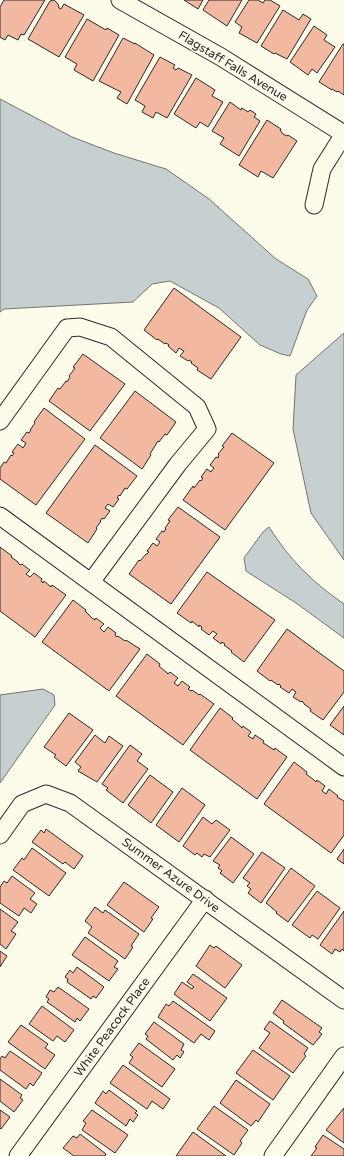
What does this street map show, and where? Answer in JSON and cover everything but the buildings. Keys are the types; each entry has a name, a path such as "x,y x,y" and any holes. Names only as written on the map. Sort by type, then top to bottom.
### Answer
{"street":[{"name":"Flagstaff Falls Avenue","path":"120,0 221,57 344,134"},
{"path":"314,205 322,169 344,134"},
{"path":"0,421 67,328 80,327 111,337 197,407 207,429 178,464 90,582"},
{"path":"0,516 344,767"},
{"name":"Summer Azure Drive","path":"0,835 22,804 46,794 70,803 344,1000"},
{"name":"White Peacock Place","path":"18,1156 205,899"},
{"path":"273,1156 344,1056"}],"shaded area":[{"path":"0,99 72,137 114,153 166,169 209,199 276,259 308,279 317,296 307,310 290,356 281,354 260,345 219,308 170,281 152,284 133,302 4,309 0,312"},
{"path":"344,333 344,560 311,513 293,429 296,375"},
{"path":"269,527 285,550 302,570 322,588 344,604 344,638 296,603 246,571 244,558 263,532"},
{"path":"43,689 54,695 55,705 0,783 0,695"}]}
